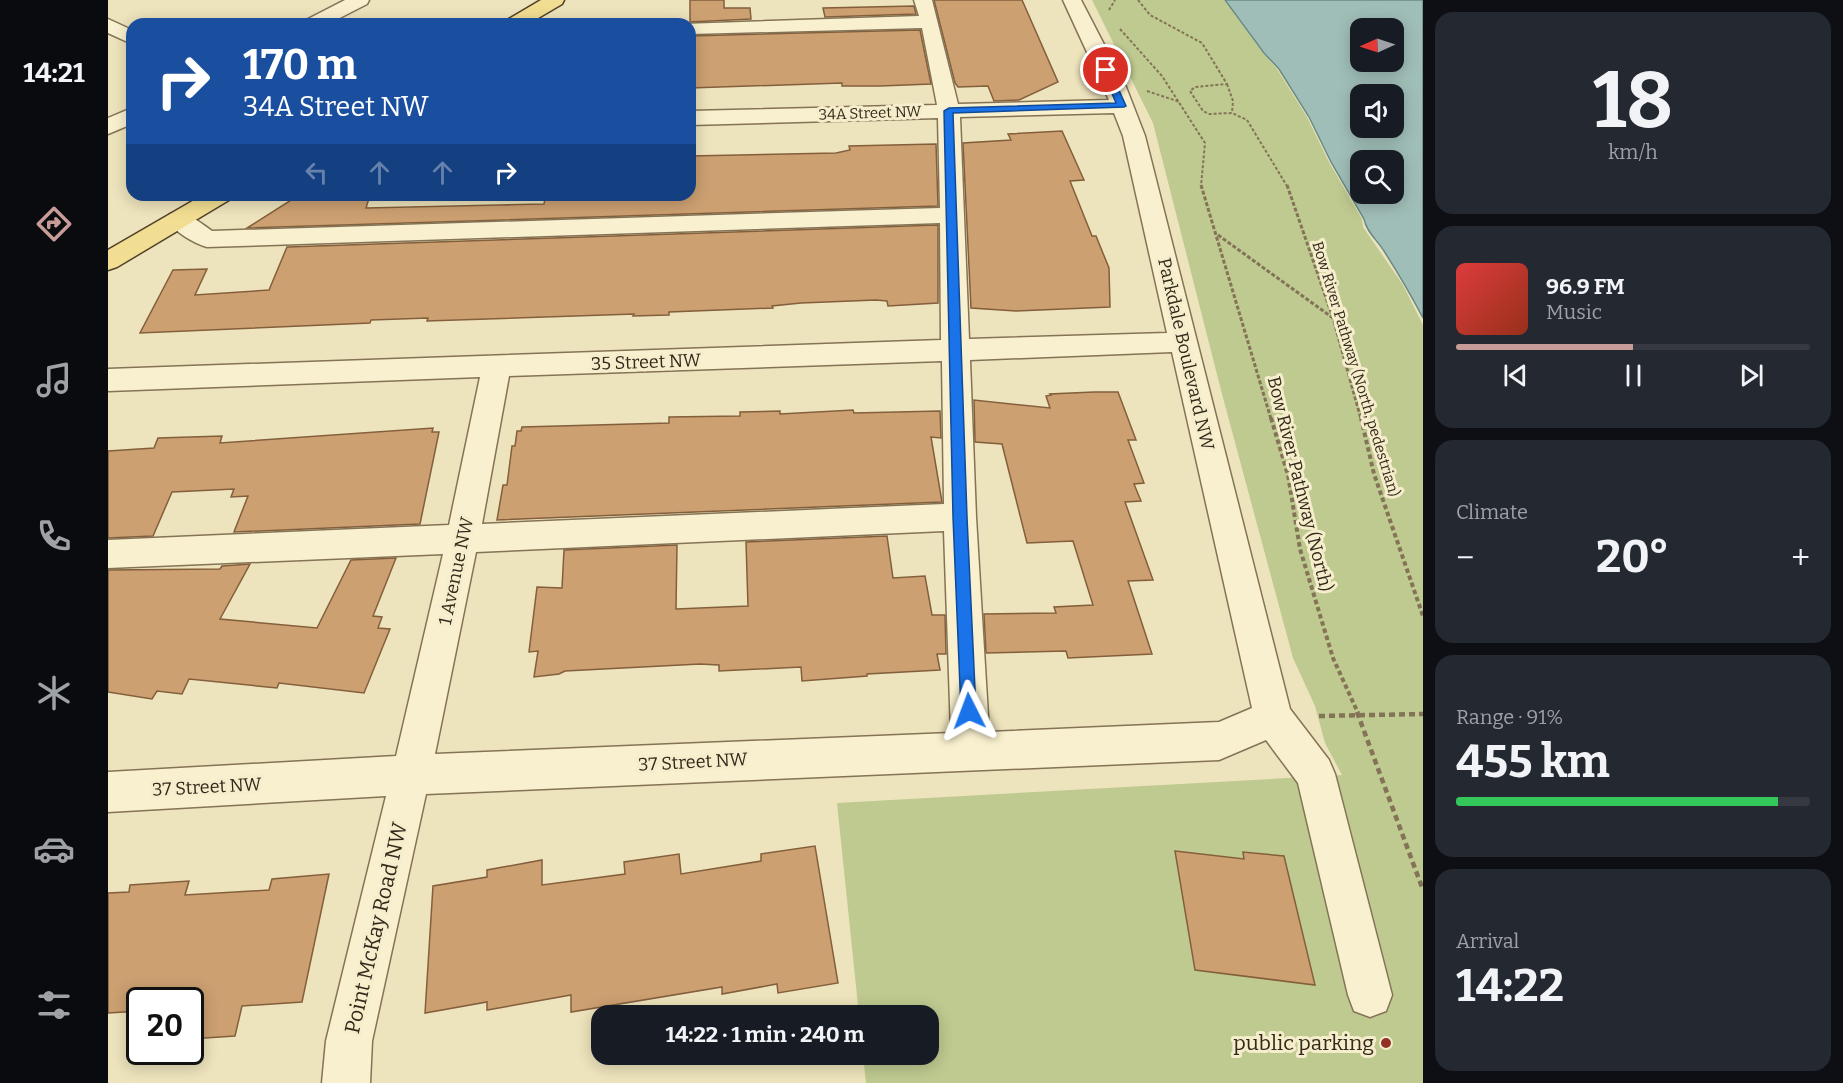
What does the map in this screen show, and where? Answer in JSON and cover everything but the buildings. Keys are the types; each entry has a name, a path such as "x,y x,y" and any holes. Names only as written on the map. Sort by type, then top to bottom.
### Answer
{"main road":[{"path":"530,18 555,0"},
{"path":"108,261 211,201"}],"street":[{"name":"Parkdale Boulevard NW","path":"1072,0 1130,97 1134,136 1273,718"},
{"path":"321,18 344,2"},
{"path":"696,28 927,11 949,111 960,517 971,750"},
{"path":"108,25 126,35"},
{"name":"34A Street NW","path":"696,118 949,111 1130,97"},
{"path":"108,127 126,118"},
{"path":"179,220 207,239 952,215"},
{"name":"35 Street NW","path":"108,380 1183,342"},
{"name":"1 Avenue NW","path":"412,774 463,538 496,367"},
{"path":"108,554 960,517"},
{"path":"1273,718 1315,774 1370,995"},
{"name":"37 Street NW","path":"108,792 412,774 1219,741 1273,718"},
{"name":"Point McKay Road NW","path":"346,1083 350,1041 412,774"}],"path":[{"path":"1104,0 1113,17"},
{"path":"1109,10 1115,0"},
{"path":"1138,0 1150,15 1202,43 1227,84 1233,101 1232,113 1209,114 1203,111 1190,91 1195,87 1227,84"},
{"name":"Bow River Pathway (North)","path":"1117,24 1162,76 1205,143 1201,187 1288,475 1300,549 1333,658 1358,714 1423,890"},
{"path":"1130,97 1180,102"},
{"name":"Bow River Pathway (North, pedestrian)","path":"1232,113 1246,120 1253,127 1285,179 1333,318 1351,378 1374,474 1423,616"},
{"path":"1217,235 1333,318"},
{"path":"1358,714 1423,714"}],"green space":[{"path":"1092,0 1224,0 1277,69 1307,117 1350,198 1350,204 1353,204 1362,219 1363,227 1403,285 1423,325 1423,1083 866,1083 864,1065 939,1065 939,1005 858,1005 837,803 1342,775 1325,743 1315,706 1293,658 1222,394 1153,123"}],"water":[{"path":"1225,0 1423,0 1423,318 1389,259 1367,228 1355,204 1404,204 1404,150 1350,150 1350,195 1309,117 1279,69 1264,53"}],"place":[{"name":"public parking","path":"1386,1043"}],"route":[{"path":"969,711 960,517 949,111 1121,106 1106,70"}]}
